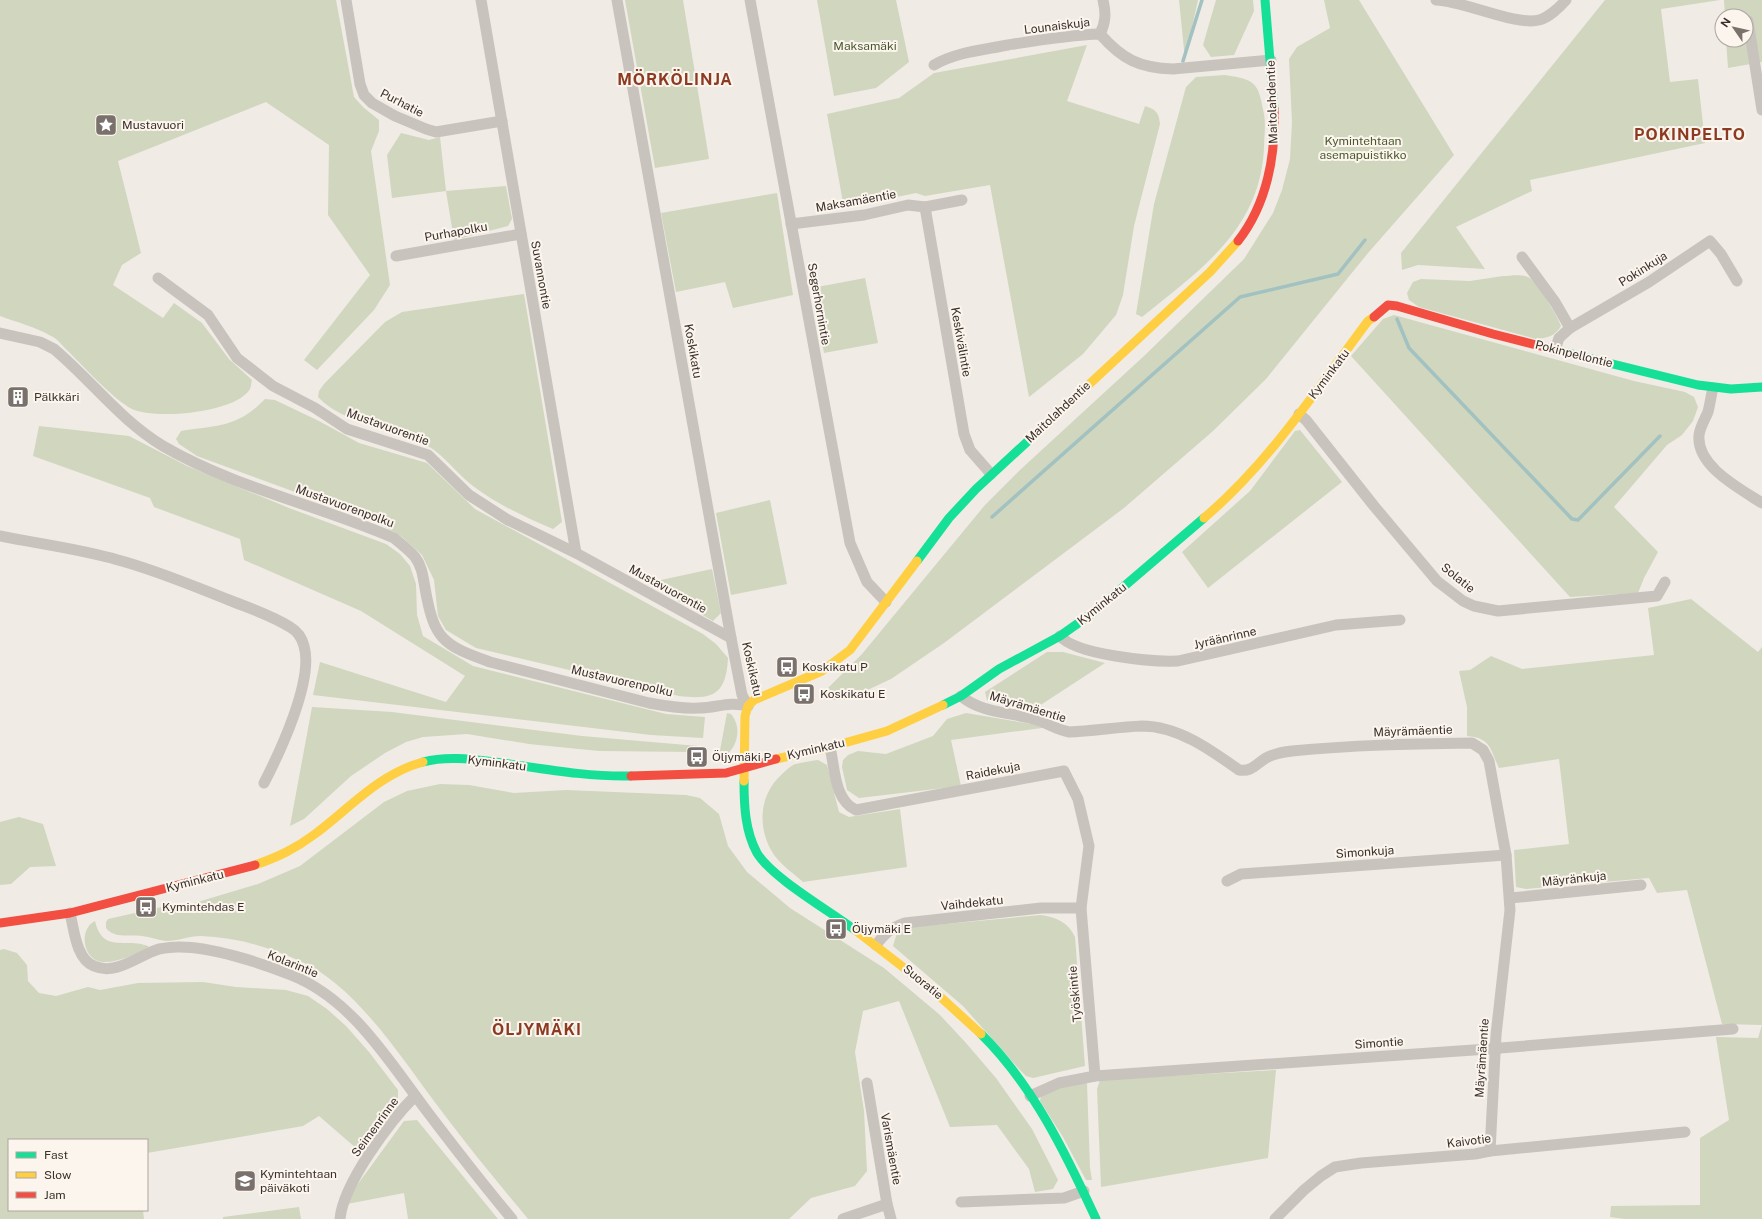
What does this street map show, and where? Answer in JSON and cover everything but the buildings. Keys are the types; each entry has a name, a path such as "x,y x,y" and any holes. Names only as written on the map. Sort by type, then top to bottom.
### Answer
{"street":[{"name":"Purhatie","path":"346,0 360,84 364,95 372,103 395,116 436,132 502,121"},
{"name":"Suvannontie","path":"481,0 576,553"},
{"name":"Koskikatu","path":"617,0 731,638 742,695 748,706"},
{"name":"Segerhornintie","path":"750,0 850,543 867,582 886,602"},
{"path":"1100,34 1104,26 1106,13 1103,0"},
{"name":"Maitolahdentie","path":"748,706 754,700 822,671 838,660 864,633 950,518 991,474 1210,272 1245,232 1258,210 1272,166 1275,123 1265,0"},
{"path":"1436,0 1479,9 1519,20 1539,20 1566,0"},
{"name":"Lounaiskuja","path":"934,65 945,59 972,51 1056,37 1100,34 1114,49 1143,67 1173,69 1271,60"},
{"path":"1752,48 1762,110"},
{"name":"Maksamäentie","path":"791,224 864,215 908,205 925,207 962,200"},
{"name":"Keskivälintie","path":"925,207 964,434 970,450 991,474"},
{"name":"Purhapolku","path":"396,256 521,234"},
{"name":"Pokinkuja","path":"1555,350 1559,338 1570,328 1649,282 1710,241 1721,254 1737,281"},
{"path":"1522,257 1555,302 1570,328"},
{"name":"Mustavuorentie","path":"158,278 208,315 237,358 273,386 315,408 347,429 428,455 469,495 508,520 576,553 731,638"},
{"name":"Pokinpellontie","path":"1388,306 1397,306 1555,350 1713,388 1731,389 1762,387"},
{"name":"Kyminkatu","path":"0,923 70,913 251,866 287,853 315,834 378,782 405,767 434,759 468,758 587,774 625,776 726,773 744,769 765,761 830,747 887,731 912,721 961,696 1004,666 1060,636 1094,612 1214,510 1248,477 1299,414 1368,321 1388,306"},
{"name":"Mustavuorenpolku","path":"0,333 40,342 54,349 132,424 162,445 209,470 373,528 394,538 415,557 422,571 436,631 448,643 465,653 490,662 649,703 672,707 700,708 736,703 748,706"},
{"path":"1713,388 1708,411 1699,433 1700,449 1707,461 1731,483 1762,503"},
{"name":"Solatie","path":"1299,414 1306,420 1374,506 1437,581 1463,601 1474,606 1498,611 1657,596 1665,582"},
{"path":"0,536 119,560 189,584 261,613 290,627 296,632 300,636 304,646 305,658 302,684 288,734 264,783"},
{"name":"Jyräänrinne","path":"1060,636 1070,644 1096,653 1164,662 1178,661 1336,625 1400,620"},
{"name":"Mäyrämäentie","path":"961,696 970,704 1040,721 1058,730 1068,732 1143,726 1168,731 1185,737 1210,750 1240,770 1245,771 1250,770 1272,755 1291,751 1381,745 1472,743 1483,750 1489,761 1506,855 1510,898 1496,1048 1490,1151"},
{"path":"744,769 747,741 745,716 748,706"},
{"name":"Raidekuja","path":"830,747 842,799 850,807 856,810 1064,771 1078,799 1089,846 1081,908"},
{"name":"Suoratie","path":"744,769 746,817 750,838 758,856 770,869 876,945 941,996 984,1038 1030,1096 1056,1138 1084,1191 1096,1219"},
{"name":"Simonkuja","path":"1227,881 1241,874 1506,855"},
{"name":"Mäyränkuja","path":"1510,898 1640,885"},
{"name":"Vaihdekatu","path":"876,945 885,932 893,927 905,923 1041,908 1081,908"},
{"name":"Työskintie","path":"1081,908 1095,1076"},
{"name":"Kolarintie","path":"70,913 82,955 86,962 102,969 112,968 160,949 178,947 196,948 229,955 279,970 312,985 336,1001 351,1016 473,1172 512,1219"},
{"name":"Simontie","path":"1030,1096 1059,1082 1095,1076 1496,1048 1733,1028"},
{"name":"Varismäentie","path":"867,1083 887,1204 891,1219"},
{"name":"Seimenrinne","path":"340,1219 345,1199 362,1166 402,1109 415,1096"},
{"name":"Kaivotie","path":"1275,1219 1310,1186 1335,1168 1361,1163 1475,1154 1490,1151 1685,1132"},
{"path":"961,1202 1064,1198 1084,1191"},
{"path":"843,1219 887,1204"}],"green space":[{"path":"0,0 336,0 354,97 363,107 379,120 379,131 371,151 390,285 374,310 317,370 304,360 370,275 328,215 329,145 266,102 118,161 141,253 122,265 113,285 163,318 174,303 202,323 229,359 252,380 250,389 242,397 229,404 213,409 176,414 158,414 132,409 108,391 54,337 32,327 0,316"},
{"path":"625,0 683,0 709,159 655,168"},
{"name":"Maksamäki","path":"817,0 896,0 909,62 876,88 834,96"},
{"path":"1179,0 1198,0 1185,59"},
{"path":"1216,0 1253,0 1254,11 1234,55 1211,57 1203,45"},
{"name":"Kymintehtaan asemapuistikko","path":"1324,0 1359,0 1454,155 1368,253 1266,379 1213,431 1124,508 944,643 891,679 846,700 833,700 828,688 862,654 985,505 1020,470 1144,356 1244,259 1273,213 1282,190 1290,159 1292,122 1289,59 1297,47 1330,28"},
{"path":"1605,0 1720,0 1661,9 1670,82 1698,79 1705,143 1530,180 1532,191 1456,227 1485,269 1418,265 1402,270 1401,253"},
{"path":"1724,0 1762,0 1762,62 1728,68 1727,48 1754,48 1754,8 1724,8"},
{"path":"1087,45 1067,101 1139,124 1145,106 1156,112 1159,117 1160,124 1134,226 1123,295 1116,315 1083,354 1029,397 990,185 925,196 916,193 844,208 827,114 899,98 934,73"},
{"path":"1225,75 1250,81 1257,89 1260,96 1265,122 1264,148 1260,177 1251,202 1239,225 1223,246 1185,282 1142,317 1136,314 1154,204 1186,87 1196,77"},
{"path":"401,133 429,140 440,137 446,191 392,198 387,155"},
{"path":"506,186 512,219 508,226 454,240 446,191"},
{"path":"777,193 793,295 733,308 725,282 676,292 661,213"},
{"path":"1503,276 1525,276 1534,282 1548,301 1561,326 1554,334 1548,337 1536,339 1419,307 1409,300 1407,293 1413,282 1421,279 1470,281"},
{"path":"865,278 878,343 824,353 812,288"},
{"path":"524,294 562,522 553,529 512,510 482,493 428,446 341,414 328,406 318,397 319,391 324,384 385,322 402,312"},
{"path":"1394,315 1634,381 1685,392 1694,397 1698,407 1693,421 1682,435 1667,445 1614,507 1658,552 1638,593 1570,597 1351,356 1383,319"},
{"path":"265,399 275,400 319,421 359,443 427,463 475,509 703,634 716,644 728,658 727,670 721,687 716,692 701,697 679,696 476,648 446,630 438,616 434,580 422,555 401,536 374,521 197,456 179,444 176,439 181,431 226,424 236,420 255,408"},
{"path":"39,426 129,436 187,466 289,508 386,544 400,554 410,566 416,584 417,615 423,636 473,666 666,714 705,717 703,738 651,735 313,695 320,662 446,702 465,676 361,611 244,560 240,539 154,507 150,498 33,456"},
{"path":"1300,430 1342,482 1208,588 1182,552 1250,491 1295,431"},
{"path":"770,500 787,584 731,595 716,513"},
{"path":"712,569 721,613 713,621 647,583"},
{"path":"1691,599 1758,652 1762,647 1762,1025 1722,1024 1687,890 1657,893 1649,878 1526,889 1516,887 1514,850 1569,844 1559,759 1499,768 1489,746 1485,742 1475,737 1467,736 1467,707 1459,671 1470,670 1491,656 1522,669 1654,655 1648,608"},
{"path":"1047,652 1063,652 1105,663 1039,706 1038,715 987,700 985,692"},
{"path":"312,707 392,712 582,736 698,746 694,752 599,751 529,744 467,734 423,737 406,742 385,753 351,776 304,819 290,826"},
{"path":"727,713 731,714 735,720 737,727 736,740 729,752 718,761"},
{"path":"966,713 1049,727 951,740 961,786 859,798 847,790 842,767 843,760 848,755 858,751 886,754 933,736 947,719"},
{"path":"818,760 827,765 839,812 849,817 900,809 907,867 803,882 777,859 771,850 764,830 763,810 765,800 775,782 790,767 799,763"},
{"path":"440,784 469,785 514,793 566,790 686,795 700,798 719,814 728,846 747,872 790,908 884,968 940,1015 966,1043 996,1078 1032,1129 1058,1180 1053,1189 1035,1192 1029,1169 997,1125 950,1127 899,1001 863,1011 855,1052 864,1111 867,1171 855,1186 811,1198 789,1219 528,1219 495,1180 379,1028 361,1007 341,988 321,973 289,956 264,947 227,938 201,936 166,941 142,936 117,935 113,934 106,928 106,922 108,919 166,906 191,904 258,884 300,866 384,802 407,791"},
{"path":"19,817 43,824 56,866 30,867 11,884 0,885 0,822"},
{"path":"1041,915 1052,917 1061,921 1069,928 1075,937 1085,1066 1033,1078 1026,1076 1020,1070 963,1006 893,946 897,933 913,927"},
{"path":"95,921 104,938 110,941 117,943 141,944 150,947 115,961 103,962 96,960 87,951 85,944 86,931"},
{"path":"4,949 17,953 27,965 28,981 39,993 56,996 88,987 100,990 138,983 203,982 236,987 286,990 308,996 327,1009 346,1026 369,1052 398,1090 398,1100 363,1143 356,1148 319,1116 303,1126 148,1153 148,1139 8,1139 8,1211 143,1211 144,1219 0,1219 0,950"},
{"path":"1762,1025 1762,1219 1625,1219 1610,1217 1611,1206 1700,1205 1700,1138 1729,1120 1716,1037 1758,1038"},
{"path":"1276,1070 1268,1158 1101,1187 1097,1089 1100,1080"},
{"path":"1087,1083 1090,1168 1092,1180 1086,1180 1063,1137 1040,1101 1041,1096 1058,1086"},
{"path":"417,1120 498,1219 408,1219 404,1193 347,1204 352,1192 404,1121"},
{"path":"299,1207 301,1219 223,1219 223,1217"}],"waterway":[{"path":"1183,61 1202,0"},
{"path":"992,517 1240,297 1338,274 1365,240"},
{"path":"1397,319 1409,348 1572,519 1578,520 1660,436"}],"traffic: fast":[{"path":"1265,0 1274,109"},
{"path":"1560,351 1698,385 1731,389 1762,387"},
{"path":"917,561 949,518 976,489 1041,429"},
{"path":"943,705 961,696 999,669 1060,636 1094,612 1204,518"},
{"path":"423,762 453,758 583,774 631,776"},
{"path":"744,781 745,809 750,836 757,853 764,863 802,894 855,930"},
{"path":"981,1034 1017,1075 1047,1121 1073,1170 1096,1219"}],"traffic: slow":[{"path":"1041,429 1210,272 1238,241"},
{"path":"1204,518 1228,497 1250,474 1311,399 1368,321 1374,317"},
{"path":"744,781 745,716 748,706 754,700 822,671 850,650 917,561"},
{"path":"776,759 830,747 887,731 943,705"},
{"path":"255,865 279,856 300,844 328,824 379,783 407,767 423,762"},
{"path":"855,930 934,991 981,1034"}],"traffic: jam":[{"path":"1238,241 1248,227 1256,211 1268,178 1273,144 1274,109"},
{"path":"1374,317 1388,305 1397,306 1493,334 1560,351"},
{"path":"631,776 726,773 776,759"},
{"path":"0,923 70,913 255,865"}],"place":[{"name":"Mustavuori","path":"106,125"},
{"name":"Pälkkäri","path":"18,397"},
{"name":"Koskikatu P","path":"787,667"},
{"name":"Koskikatu E","path":"804,694"},
{"name":"Öljymäki P","path":"697,757"},
{"name":"Kymintehdas E","path":"146,907"},
{"name":"Öljymäki E","path":"836,929"},
{"name":"Kymintehtaan päiväkoti","path":"245,1181"}],"district":[{"name":"MÖRKÖLINJA","path":"675,79"},
{"name":"POKINPELTO","path":"1690,134"},
{"name":"ÖLJYMÄKI","path":"537,1029"}]}
